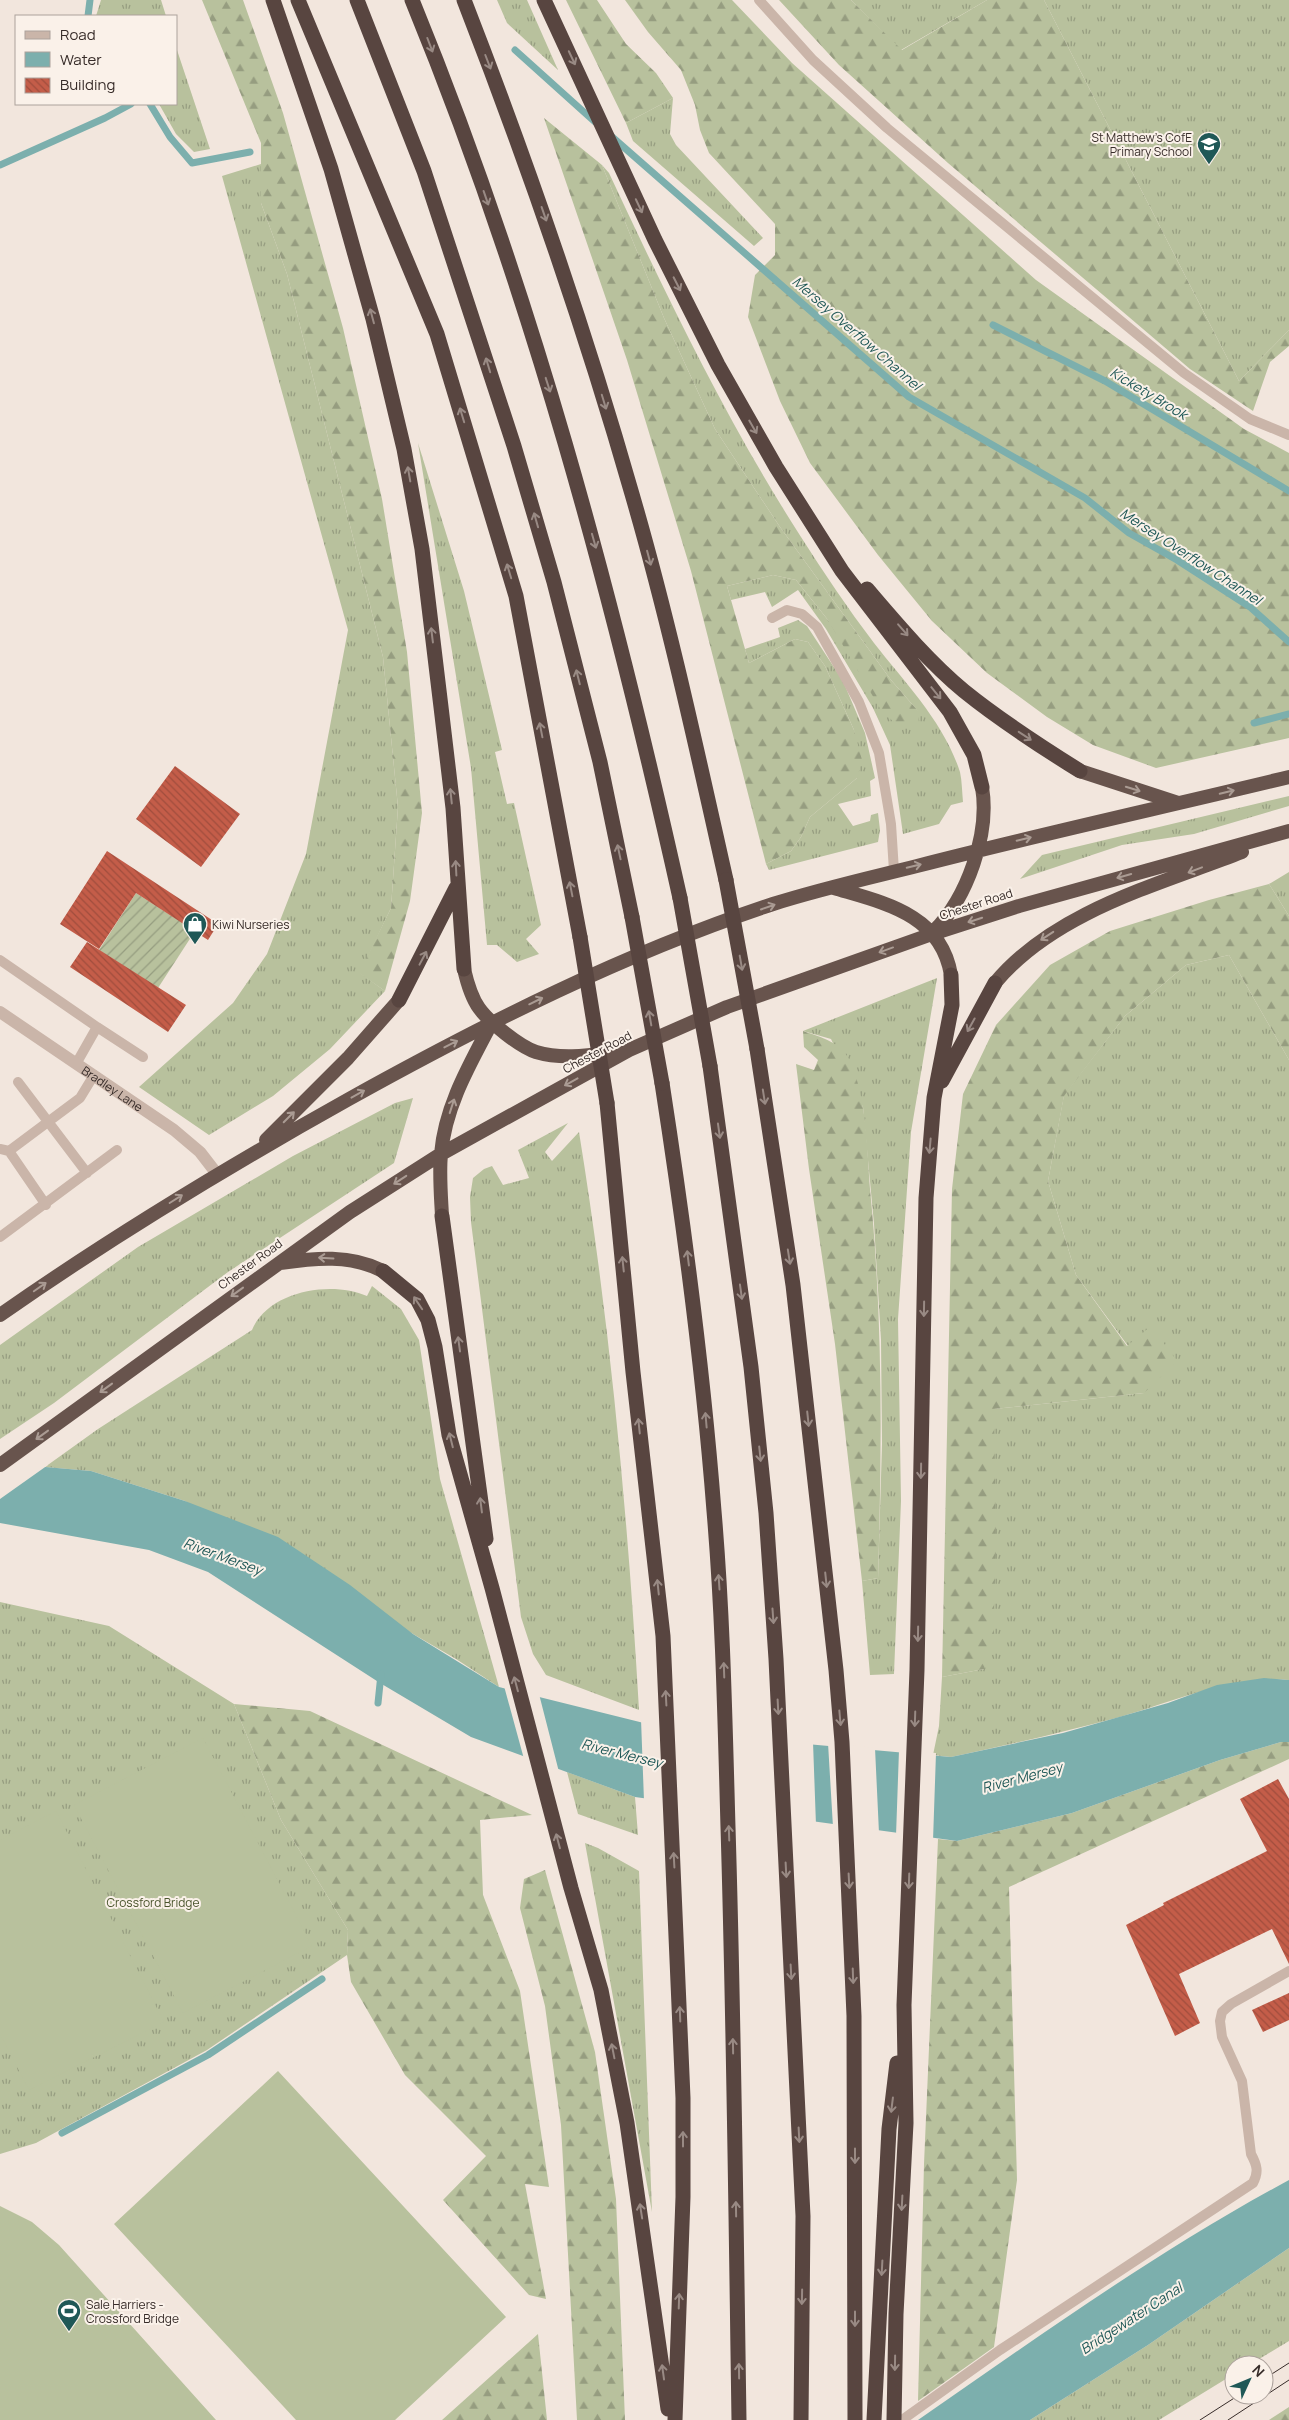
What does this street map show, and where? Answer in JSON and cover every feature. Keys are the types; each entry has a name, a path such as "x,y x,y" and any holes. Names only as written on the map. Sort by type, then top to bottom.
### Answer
{"highway":[{"path":"273,0 331,168 373,319 404,449 422,550 441,707 452,808 466,981 478,1008 492,1022 536,1052 560,1056 585,1056 629,1050"},
{"path":"298,0 437,334 514,587 580,937 607,1103 634,1382 663,1636 676,1909 682,2098 683,2197 675,2420"},
{"path":"357,0 424,171 514,446 554,582 598,752 632,917 662,1083 684,1223 700,1358 714,1512 723,1648 731,1916 739,2420"},
{"path":"412,0 470,151 562,429 604,576 641,723 680,898 710,1066 751,1367 766,1513 776,1659 803,2216 801,2420"},
{"path":"464,0 516,135 569,288 632,495 681,683 726,880 757,1049 793,1285 836,1670 842,1742 851,1928 855,2185 855,2420"},
{"path":"548,7 655,240 718,365 776,467 842,571 950,712 974,754 985,807 977,850 962,894 949,916 932,934"},
{"path":"776,467 865,586 907,636 963,690 1021,734 1080,771 1179,803"},
{"path":"0,1315 76,1262 254,1152 410,1065 492,1022 580,980 669,941 776,904 894,871 1289,777"},
{"path":"934,1098 960,1045 995,983 1037,943 1070,922 1118,900 1289,832"},
{"name":"Chester Road","path":"0,1465 277,1263 441,1154 629,1050 726,1007 932,934 1019,906 1289,832"},
{"path":"254,1152 348,1058 399,1000 457,888"},
{"path":"834,888 894,906 914,917 932,934 943,949 951,975 952,1005 934,1098 926,1198 917,1670 904,2005 906,2123 896,2314 897,2418"},
{"path":"492,1022 451,1106 441,1154 442,1216 492,1588"},
{"path":"277,1263 316,1258 349,1260 383,1271 417,1299 428,1320 435,1347 449,1435 600,1990 627,2123 670,2420"},
{"path":"874,2420 889,2129 904,2005"}],"street":[{"name":"Bradley Lane","path":"0,1012 174,1130 200,1152 217,1174"}],"lane":[{"path":"759,0 813,60 887,128 1184,373 1215,397 1250,419 1289,435"},
{"path":"772,618 787,610 802,614 817,627 859,702 879,753 891,824 894,871"},
{"path":"0,960 143,1057"},
{"path":"76,1064 97,1027"},
{"path":"46,1205 4,1150 48,1122 80,1098 94,1075"},
{"path":"18,1082 87,1173"},
{"path":"0,1237 46,1205 117,1150"},
{"path":"897,2418 1253,2183 1258,2174 1256,2163 1251,2154 1242,2081 1222,2037 1220,2021 1222,2012 1231,2004 1289,1972"}],"green space":[{"path":"101,0 161,0 166,15 96,15"},
{"path":"202,0 243,0 283,113 343,328 382,499 407,652 422,813 410,901 385,991 359,973 391,908 398,807 383,657 287,274 261,203 261,143"},
{"path":"497,0 527,0 558,70 507,23"},
{"path":"566,0 597,0 626,44 656,73 673,98 626,123"},
{"path":"625,0 732,0 792,63 1036,280 1244,429 1289,453 1289,738 1156,768 1093,745 1047,717 987,673 932,621 878,555 810,463 780,401 748,317 755,275 775,255 775,224 709,153 700,130 695,105 681,70 648,32"},
{"path":"779,0 851,0 902,50 987,0 1044,0 1239,381 1289,330 1289,346 1270,362 1253,411 1190,369 948,163 839,65"},
{"path":"851,0 987,0 901,50"},
{"name":"St Matthew's CofE Primary School","path":"1044,0 1289,0 1289,330 1239,381"},
{"path":"178,53 210,149 194,152 176,134 160,105 178,105"},
{"path":"673,98 670,134 676,145 763,238 754,246 633,141 626,123"},
{"path":"544,118 602,165 664,318 715,429 780,527 891,680 918,711 919,724 897,725 881,710 828,620 796,580 773,575 727,586 749,663 795,639 808,642 825,666 854,730 862,760 857,778 810,817 801,837 791,851 766,864 691,571 627,360"},
{"path":"261,164 261,203 287,274 383,657 398,807 391,908 360,973 385,991 330,1049 273,1096 209,1135 139,1087 233,1003 267,954 306,854 348,630 222,176"},
{"path":"602,165 609,173 653,266 723,404 774,493 846,604 874,643 923,704 944,736 960,772 963,802 951,805 939,824 903,834 890,745 873,708 826,629 798,590 772,607 765,592 731,600 727,586 773,575 796,580 828,620 918,711 891,680 780,527 715,429 664,318"},
{"path":"418,443 464,591 502,750 495,752 507,804 514,803 541,925 526,939 539,954 517,962 497,945 487,945 471,768"},
{"path":"798,620 807,626 843,681 865,733 875,778 870,781 871,796 838,804 853,826 870,821 871,815 878,813 880,830 878,842 769,870 766,864 791,851 801,837 810,817 857,778 854,730 825,666 808,642 795,639 749,663 745,649 780,637 778,628"},
{"path":"1289,796 1289,806 1194,834 1122,845 1020,879 1042,855"},
{"path":"1289,872 1289,916 1269,884"},
{"path":"1269,884 1289,916 1289,1060 1229,955 1186,965 1125,1016 1064,1096 1048,1181 1076,1275 1127,1346 1151,1326 1177,1361 1144,1393 994,1409 996,1546 993,1643 984,1669 942,1677 952,1189 963,1094 996,1025 1050,965 1110,931 1209,900"},
{"path":"136,893 195,931 158,988 99,950"},
{"path":"1229,955 1289,1060 1289,1680 1267,1680 1224,1686 1120,1717 1036,1738 951,1757 933,1755 939,1726 942,1677 984,1669 994,1409 1144,1393 1128,1346 1076,1275 1048,1181 1064,1095 1125,1016 1186,965"},
{"path":"937,978 911,1132 898,1319 901,1501 894,1674 870,1675 862,1581 878,1578 882,1444 881,1340 874,1224 863,1107 831,1039 803,1031"},
{"path":"803,1031 831,1042 843,1050 847,1056 860,1093 865,1125 877,1287 881,1432 878,1578 862,1581 835,1344 809,1169 796,1064 814,1070 818,1060 804,1047"},
{"path":"413,1098 394,1163 228,1272 54,1403 0,1439 0,1345 138,1247 293,1156 395,1103"},
{"path":"568,1123 545,1152 552,1161 579,1132 609,1348 629,1565 639,1710 546,1675 533,1654 521,1617 471,1222 470,1197 473,1178 484,1169 492,1166 503,1185 529,1178 518,1150"},
{"path":"372,1286 401,1309 419,1340 440,1479 499,1687 456,1659 185,1501 91,1471 45,1467 98,1429 252,1330 260,1317 272,1306 286,1298 302,1292 319,1289 352,1291 367,1296"},
{"name":"Crossford Bridge","path":"0,1602 109,1626 234,1704 281,1820 348,1930 347,1955 207,2050 36,2143 0,2154"},
{"path":"234,1704 310,1711 532,1815 480,1820 483,1895 520,1991 549,2187 525,2184 546,2299 529,2295 443,2200 486,2156 405,2075 351,1982 347,1955 348,1930 281,1820"},
{"path":"203,1738 312,1946 183,2013 74,1805"},
{"path":"1281,1742 1289,1742 1289,1759 1009,1887 1017,2180 994,2347 918,2401 924,2164 938,1839 957,1841 1072,1813 1220,1760"},
{"path":"567,1772 635,1797 638,1835 578,1814"},
{"path":"56,1811 164,2022 29,2090 0,2034 0,1840"},
{"path":"585,1843 598,1848 639,1871 652,2212"},
{"path":"545,1870 595,2052 616,2199 625,2420 577,2420 561,2125 545,2006 520,1908 524,1879"},
{"path":"278,2071 506,2317 395,2420 296,2420 114,2224"},
{"name":"Sale Harriers - Crossford Bridge","path":"0,2206 32,2222 59,2245 216,2420 0,2420"},
{"path":"1289,2248 1289,2341 1266,2355 1224,2355 1224,2380 1159,2420 1030,2420 1148,2345"},
{"path":"538,2334 547,2420 442,2420"},
{"path":"1289,2407 1289,2420 1269,2420"}],"water":[{"name":"River Mersey","path":"0,1463 91,1471 185,1501 278,1537 350,1585 413,1634 499,1687 684,1733 951,1757 1063,1733 1168,1703 1217,1685 1264,1678 1289,1680 1289,1742 1281,1742 1220,1760 1072,1813 957,1841 635,1797 471,1737 380,1683 208,1572 149,1550 0,1523"},
{"name":"Bridgewater Canal","path":"1289,2180 1289,2248 1148,2345 1030,2420 918,2420 1146,2265 1193,2235"}],"pier":[{"path":"0,1460 36,1463 48,1465 0,1499"},
{"path":"504,1686 539,1694 559,1772 524,1759"},
{"path":"641,1719 684,1731 813,1742 816,1825 644,1801"},
{"path":"828,1743 875,1748 879,1833 833,1827"},
{"path":"899,1750 936,1753 933,1841 896,1836"}],"building":[{"path":"175,766 240,814 201,867 136,819"},
{"path":"107,851 218,924 208,940 136,893 99,949 60,924"},
{"path":"87,942 186,1005 168,1032 70,967"},
{"path":"1278,1779 1289,1799 1289,1964 1272,1929 1179,1974 1200,2023 1175,2036 1126,1925 1164,1905 1163,1903 1267,1851 1240,1799"},
{"path":"1289,1993 1289,2020 1263,2032 1252,2010"}],"waterway":[{"name":"Kickety Brook","path":"88,15 90,0"},
{"name":"Mersey Overflow Channel","path":"515,50 595,122"},
{"path":"0,165 105,118 129,105"},
{"name":"Kickety Brook","path":"151,105 170,137 192,163 250,152"},
{"name":"Mersey Overflow Channel","path":"611,136 909,397 1085,498 1129,533 1177,560 1250,607 1289,642"},
{"name":"Kickety Brook","path":"993,325 1105,381 1289,491"},
{"path":"1254,723 1289,714"},
{"path":"378,1703 381,1674"},
{"path":"62,2133 208,2055 322,1979"}],"tram line":[{"path":"1274,2373 1289,2363"},
{"path":"1228,2420 1289,2380"},
{"path":"1200,2420 1224,2405"}],"place":[{"name":"St Matthew's CofE Primary School","path":"1209,165"},
{"name":"Kiwi Nurseries","path":"195,945"},
{"name":"Sale Harriers - Crossford Bridge","path":"69,2332"}]}
